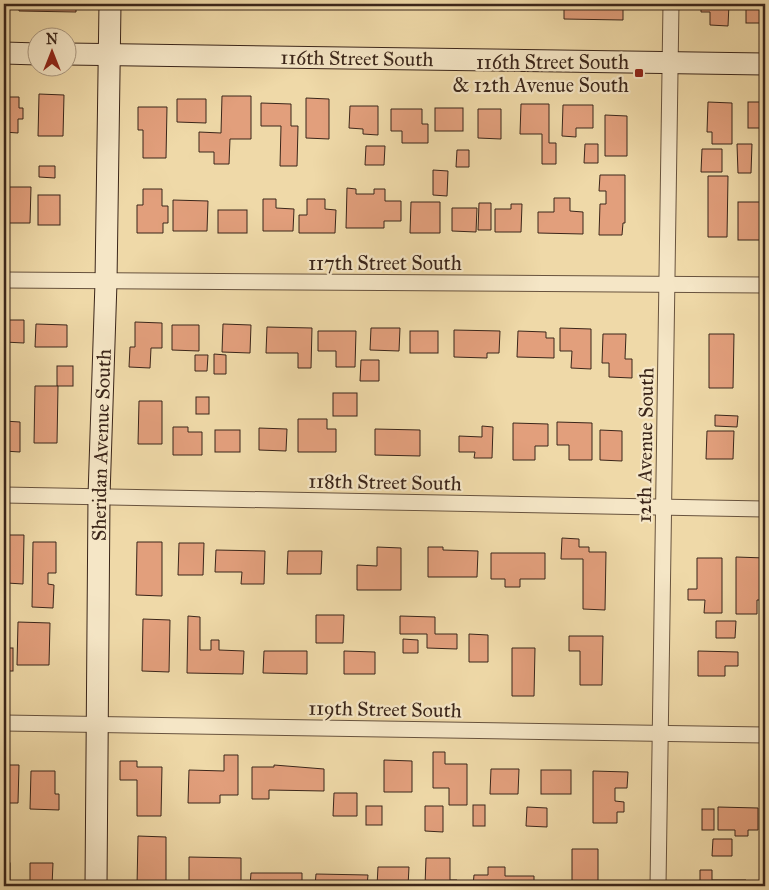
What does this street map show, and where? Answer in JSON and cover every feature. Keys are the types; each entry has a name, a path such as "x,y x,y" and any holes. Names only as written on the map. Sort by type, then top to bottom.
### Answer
{"street":[{"name":"Sheridan Avenue South","path":"96,886 99,496 106,282 110,4"},
{"name":"12th Avenue South","path":"658,886 671,4"},
{"path":"4,53 28,54"},
{"name":"116th Street South","path":"78,54 765,64"},
{"name":"117th Street South","path":"4,280 765,285"},
{"name":"118th Street South","path":"4,495 765,509"},
{"name":"119th Street South","path":"4,723 765,735"}],"building":[{"path":"19,4 76,4 76,12 19,11"},
{"path":"232,4 273,4 273,7 232,7"},
{"path":"445,4 445,6 392,5"},
{"path":"462,4 512,4 512,7 462,6"},
{"path":"524,4 554,4 554,8 524,7"},
{"path":"564,4 623,4 623,20 564,19"},
{"path":"701,4 729,4 728,26 710,25 710,12 701,12"},
{"path":"746,4 765,4 765,23 746,23"},
{"path":"39,94 64,95 63,136 38,136"},
{"path":"222,96 251,96 251,139 230,139 229,164 214,164 214,152 199,152 199,132 221,133"},
{"path":"4,97 19,97 19,108 23,108 23,119 18,119 18,133 4,132"},
{"path":"306,98 329,99 329,139 306,138"},
{"path":"177,99 206,99 206,123 177,122"},
{"path":"708,102 732,103 732,144 712,144 712,132 707,132"},
{"path":"748,102 765,102 765,128 748,128"},
{"path":"261,103 291,104 291,126 298,126 297,166 280,166 281,126 261,126"},
{"path":"521,104 549,104 549,143 556,143 556,164 542,164 542,134 520,134"},
{"path":"563,105 593,105 593,128 576,128 576,137 562,136"},
{"path":"350,106 378,106 378,135 363,134 363,129 349,128"},
{"path":"138,107 167,107 166,158 143,158 143,130 138,130"},
{"path":"435,108 463,108 463,131 435,131"},
{"path":"391,109 422,109 422,124 428,124 428,143 402,143 402,131 391,131"},
{"path":"478,109 501,109 501,139 478,138"},
{"path":"605,115 627,116 627,156 605,156"},
{"path":"585,144 598,144 598,163 584,163"},
{"path":"737,144 752,144 751,173 738,173"},
{"path":"366,146 385,146 384,165 365,165"},
{"path":"702,149 722,149 722,172 701,172"},
{"path":"457,150 469,150 469,167 456,167"},
{"path":"39,166 55,166 55,178 39,177"},
{"path":"433,170 448,171 447,196 433,195"},
{"path":"600,175 625,175 625,223 623,223 622,235 599,235 600,204 606,204 606,191 599,191"},
{"path":"708,176 728,176 727,237 708,237"},
{"path":"4,187 31,187 30,223 4,223"},
{"path":"347,188 356,189 356,194 374,194 374,189 385,189 385,201 401,201 401,221 384,221 384,228 346,228"},
{"path":"143,189 162,189 162,206 168,206 168,223 163,223 163,233 137,233 137,205 143,205"},
{"path":"38,195 60,195 60,225 38,225"},
{"path":"554,198 570,198 570,211 583,212 583,234 538,233 538,212 554,212"},
{"path":"263,199 276,199 276,208 294,209 293,231 263,231"},
{"path":"307,199 325,199 325,209 336,210 335,233 299,233 299,215 307,215"},
{"path":"173,200 208,201 207,231 173,231"},
{"path":"411,202 440,202 440,233 410,233"},
{"path":"738,202 765,202 765,240 738,240"},
{"path":"479,203 491,203 491,230 478,230"},
{"path":"511,204 522,204 521,232 495,232 495,209 511,209"},
{"path":"452,208 477,208 476,232 452,231"},
{"path":"218,210 247,210 247,233 218,233"},
{"path":"4,320 24,320 24,343 4,342"},
{"path":"135,322 162,323 162,348 151,348 150,368 129,367 130,347 135,347"},
{"path":"36,324 67,325 67,347 35,347"},
{"path":"223,324 251,325 250,353 222,352"},
{"path":"172,325 199,325 199,351 172,350"},
{"path":"267,327 312,328 311,368 298,368 298,353 266,353"},
{"path":"371,328 400,328 399,351 370,350"},
{"path":"560,328 591,329 591,369 571,368 572,351 560,351"},
{"path":"454,330 500,331 499,353 487,353 487,358 454,357"},
{"path":"318,331 356,331 355,367 336,367 336,351 318,351"},
{"path":"410,331 438,331 438,353 410,353"},
{"path":"518,331 546,332 546,338 554,338 554,358 517,357"},
{"path":"603,334 626,334 625,359 632,359 632,378 609,377 609,363 602,363"},
{"path":"709,334 734,334 733,388 709,388"},
{"path":"214,354 226,355 226,374 214,374"},
{"path":"195,355 208,355 207,371 195,371"},
{"path":"361,360 379,360 379,381 360,381"},
{"path":"57,366 73,366 73,386 57,386"},
{"path":"35,386 58,386 57,443 34,443"},
{"path":"333,393 357,393 357,416 333,416"},
{"path":"196,397 209,397 209,414 196,414"},
{"path":"139,401 162,401 162,444 138,444"},
{"path":"715,415 738,416 737,427 715,426"},
{"path":"298,419 327,419 327,429 336,429 336,452 298,452"},
{"path":"4,421 20,422 20,452 4,451"},
{"path":"557,422 592,423 592,460 569,460 569,445 557,445"},
{"path":"513,423 548,424 548,446 535,446 535,460 513,460"},
{"path":"482,426 493,427 492,458 474,458 475,452 459,452 459,436 482,437"},
{"path":"173,427 188,427 188,432 202,432 202,455 173,455"},
{"path":"259,428 287,429 286,451 259,450"},
{"path":"375,429 420,430 420,456 375,455"},
{"path":"215,430 240,430 240,452 215,452"},
{"path":"600,430 622,431 622,461 600,460"},
{"path":"707,431 734,431 733,459 706,459"},
{"path":"4,535 24,535 23,584 7,583 7,606 4,606"},
{"path":"562,538 579,539 579,547 589,547 589,552 606,552 605,610 583,609 583,559 561,559"},
{"path":"33,542 56,542 56,573 48,573 48,584 54,585 53,608 32,607"},
{"path":"137,542 162,542 162,596 136,595"},
{"path":"179,543 204,543 203,575 178,575"},
{"path":"377,547 401,548 401,590 357,590 357,565 377,566"},
{"path":"428,547 443,547 443,550 478,551 477,577 428,577"},
{"path":"216,550 265,551 264,584 241,584 242,572 215,572"},
{"path":"288,551 322,551 321,574 287,574"},
{"path":"491,553 545,553 545,579 520,579 520,587 505,587 505,579 491,579"},
{"path":"736,557 765,558 764,600 757,600 757,614 736,614"},
{"path":"697,558 722,558 722,613 704,613 705,600 688,600 688,589 697,589"},
{"path":"316,615 344,615 343,643 316,643"},
{"path":"188,616 200,617 200,650 211,650 211,640 219,640 219,650 244,651 243,674 187,673"},
{"path":"400,616 435,617 435,634 457,634 457,649 427,648 427,634 400,634"},
{"path":"143,619 170,620 169,672 142,671"},
{"path":"716,621 736,621 735,638 716,638"},
{"path":"18,622 50,623 49,665 17,665"},
{"path":"469,634 488,635 488,662 469,662"},
{"path":"569,636 603,636 602,685 580,685 580,651 569,651"},
{"path":"403,639 418,640 418,653 403,653"},
{"path":"4,648 13,648 13,671 4,671"},
{"path":"512,648 535,648 534,696 512,696"},
{"path":"264,651 307,651 307,674 263,673"},
{"path":"344,651 375,652 375,674 344,674"},
{"path":"698,651 738,652 738,666 725,666 725,676 698,676"},
{"path":"433,752 445,752 445,764 467,764 467,805 449,805 449,788 433,788"},
{"path":"224,755 238,755 238,795 220,795 220,803 188,803 189,770 224,771"},
{"path":"384,760 412,761 412,792 384,792"},
{"path":"120,761 137,761 137,767 162,767 161,816 137,816 137,780 120,780"},
{"path":"4,765 19,765 18,803 6,803 7,793 4,793"},
{"path":"274,765 324,769 324,791 269,790 269,799 252,799 252,767 274,767"},
{"path":"491,769 519,769 518,794 490,794"},
{"path":"541,770 571,770 571,794 541,794"},
{"path":"31,771 55,771 55,794 59,794 59,810 30,809"},
{"path":"593,771 628,772 627,788 615,788 615,801 624,802 624,812 617,812 617,823 593,823"},
{"path":"334,793 357,793 357,816 333,816"},
{"path":"473,805 485,805 485,826 473,826"},
{"path":"366,806 382,806 382,825 366,825"},
{"path":"425,806 443,806 443,832 425,831"},
{"path":"527,807 547,808 547,827 526,826"},
{"path":"718,807 758,808 758,830 748,830 748,836 735,836 735,830 718,830"},
{"path":"702,809 714,809 714,830 702,830"},
{"path":"138,836 166,837 166,886 137,886"},
{"path":"713,839 732,839 732,856 712,856"},
{"path":"572,849 598,849 598,881 612,881 612,886 572,886"},
{"path":"189,857 241,858 241,886 221,886 221,882 213,882 213,886 189,886"},
{"path":"426,858 450,858 450,880 457,880 457,886 425,886"},
{"path":"4,863 10,863 10,886 4,886"},
{"path":"30,863 53,863 52,886 30,886"},
{"path":"378,867 409,867 408,886 377,886"},
{"path":"488,867 505,867 505,876 534,876 534,881 545,881 545,886 473,886 474,875 488,875"},
{"path":"700,870 712,870 712,880 746,880 746,886 700,886"},
{"path":"251,873 302,873 302,886 250,886"},
{"path":"316,874 368,875 367,886 315,886"}],"place":[{"name":"116th Street South & 12th Avenue South","path":"639,73"}]}
